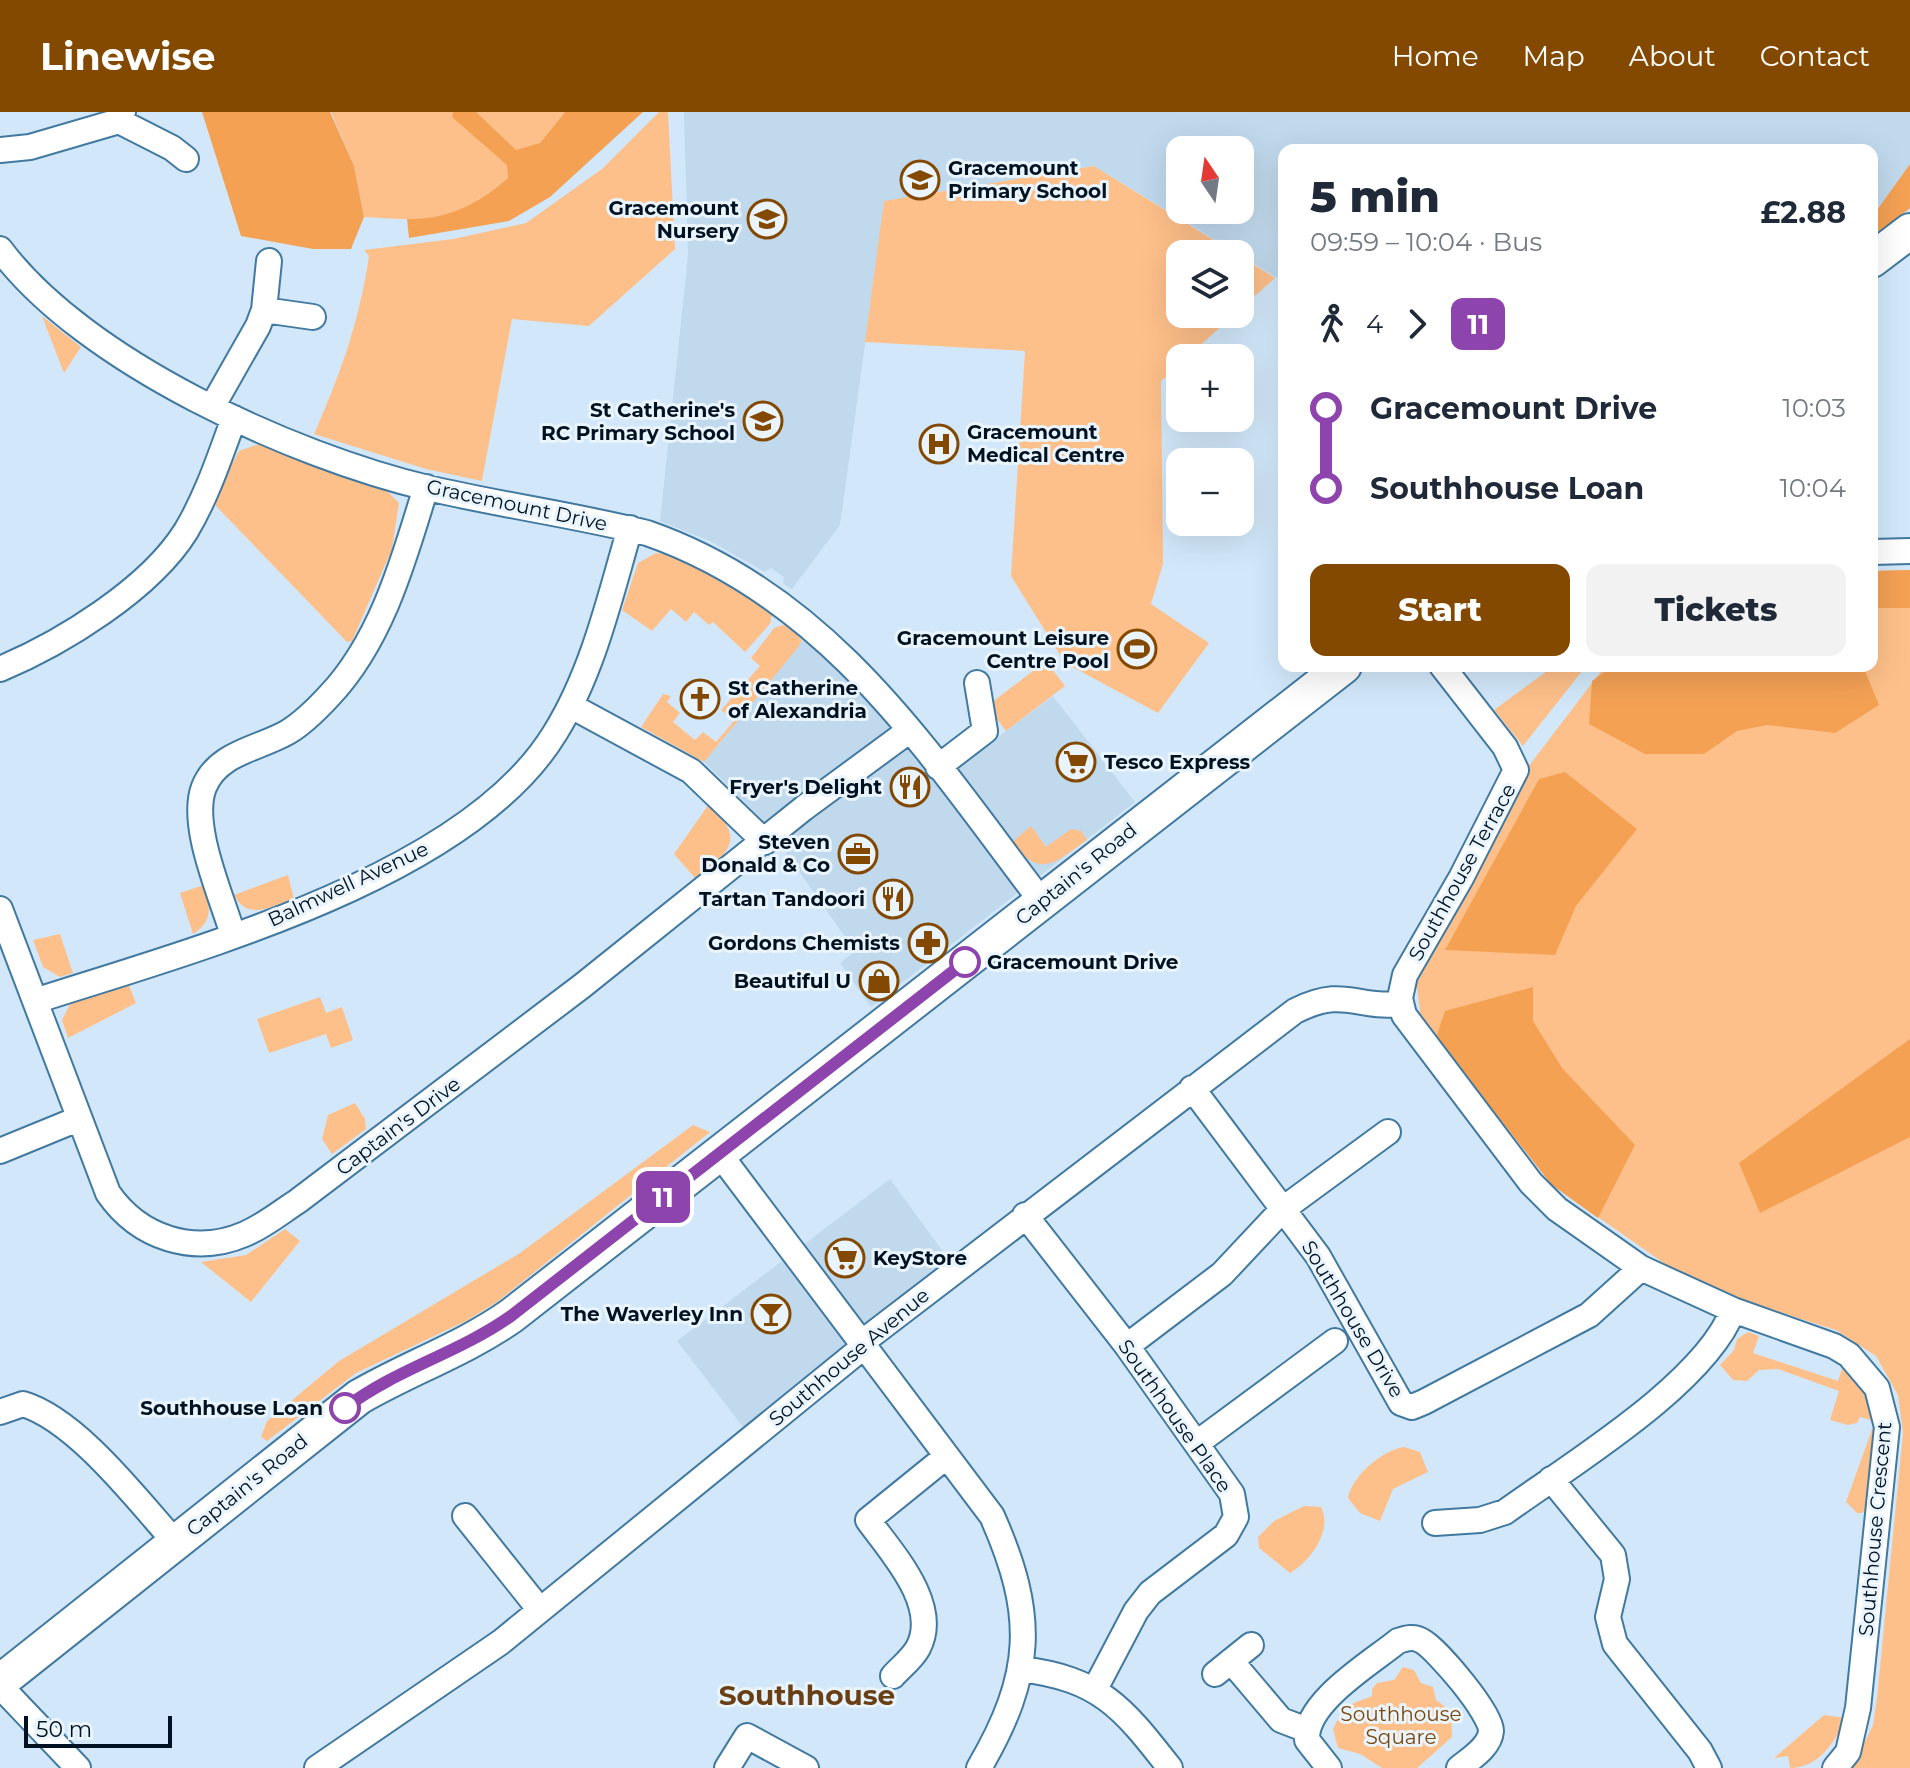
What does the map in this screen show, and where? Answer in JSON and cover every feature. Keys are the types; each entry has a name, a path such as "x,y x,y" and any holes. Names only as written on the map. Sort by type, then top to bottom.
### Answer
{"main road":[{"path":"1878,256 1910,232"},
{"name":"Captain's Road","path":"0,1684 359,1397 462,1347 511,1316 1336,672"}],"street":[{"path":"0,150 30,147 121,117 186,159"},
{"name":"Gracemount Drive","path":"0,249 34,289 81,327 234,418 333,459 426,487 630,528 675,542 776,597 827,639 910,730 1042,902"},
{"path":"212,407 264,310 269,261"},
{"path":"264,310 313,317"},
{"path":"0,669 66,635 159,564 184,534 201,503 234,418"},
{"path":"233,935 200,825 203,790 219,765 296,726 348,674 372,634 389,595 426,487"},
{"name":"Balmwell Avenue","path":"35,1001 233,935 333,896 424,851 448,835 523,774 547,745 571,706 598,637 630,528"},
{"path":"1878,552 1910,551"},
{"name":"Southhouse Terrace","path":"1400,1004 1405,975 1468,866 1516,770 1510,754 1447,672"},
{"path":"938,767 985,731 977,683"},
{"path":"571,706 691,771 765,842"},
{"name":"Captain's Drive","path":"0,909 108,1193 139,1226 163,1237 196,1244 232,1239 249,1233 298,1201 910,730"},
{"name":"Southhouse Avenue","path":"317,1768 420,1701 540,1610 1025,1215 1295,1011 1313,1002 1345,997 1382,1005 1400,1004"},
{"name":"Southhouse Crescent","path":"1400,1004 1411,1027 1531,1183 1557,1209 1641,1268 1733,1310 1834,1346 1869,1374 1884,1406 1887,1427 1858,1708 1848,1752 1835,1768"},
{"name":"Southhouse Drive","path":"1192,1088 1318,1256 1394,1396 1412,1407 1589,1315 1641,1268"},
{"path":"0,1151 78,1119"},
{"path":"1127,1346 1222,1274 1283,1209 1388,1132"},
{"path":"718,1152 992,1516 1013,1563 1022,1610 1021,1669 1013,1703 979,1768"},
{"name":"Southhouse Place","path":"1025,1215 1127,1346 1232,1494 1236,1507 1234,1525 1150,1593 1136,1611 1095,1689"},
{"path":"1435,1523 1494,1517 1551,1479 1684,1378 1720,1338 1733,1310"},
{"path":"1197,1443 1335,1341"},
{"path":"0,1412 23,1404 47,1415 112,1469 176,1543"},
{"path":"893,1676 919,1646 922,1612 907,1573 868,1520 947,1456"},
{"path":"1551,1479 1613,1555 1617,1579 1608,1617 1615,1644 1700,1751 1709,1768"},
{"path":"465,1516 540,1610"},
{"path":"1329,1768 1307,1740 1311,1716 1330,1695 1398,1641 1418,1638 1426,1643 1486,1712 1490,1723 1488,1740 1459,1768"},
{"path":"1251,1645 1223,1667 1281,1720 1307,1730"},
{"path":"1021,1669 1095,1689 1123,1710 1170,1768"},
{"path":"0,1684 78,1768"},
{"path":"727,1768 747,1736 806,1768"}],"shaded area":[{"path":"202,112 330,112 354,166 364,217 351,249 313,249 241,236"},
{"path":"453,112 476,112 516,150 540,143 565,112 643,112 550,197 509,221 409,238 407,219 436,217 462,209 486,196 508,178 507,165 452,117"},
{"path":"684,112 1910,112 1910,209 1878,234 1878,144 1278,144 1278,278 1254,264 1254,240 1215,240 1189,224 1254,224 1254,136 1166,136 1166,210 1094,166 885,201 840,525 792,589 783,584 784,577 771,568 765,572 710,541 660,521 688,255"},
{"path":"1910,164 1910,208 1878,233 1878,209"},
{"path":"1910,570 1910,608 1878,608 1878,571"},
{"path":"808,634 939,781 1053,696 1135,802 871,1007 840,963 855,951 762,819 704,762"},
{"path":"1605,672 1865,672 1879,705 1835,733 1767,725 1737,731 1704,754 1645,754 1589,724 1592,681"},
{"path":"1565,772 1637,829 1576,906 1555,955 1445,950 1539,779"},
{"path":"1533,987 1533,1021 1562,1068 1635,1145 1598,1218 1552,1185 1436,1038 1445,1011"},
{"path":"1910,1039 1910,1137 1760,1213 1739,1163"},
{"path":"890,1179 952,1264 747,1432 677,1341"}],"green space":[{"path":"331,112 565,112 522,164 488,195 449,215 411,219 364,217 354,166"},
{"path":"659,112 668,112 675,249 589,326 512,319 482,481 426,469 314,434 341,368 354,325 369,256 364,250 453,239 526,223 602,169"},
{"path":"1094,166 1166,211 1166,224 1188,224 1213,240 1166,240 1166,328 1219,328 1202,344 1166,344 1166,377 1161,381 1163,564 1151,604 1209,643 1158,713 1065,663 1011,576 1025,351 865,342 884,201"},
{"path":"1254,265 1275,278 1254,297"},
{"path":"42,316 81,347 64,373"},
{"path":"259,444 384,488 399,503 392,549 352,641 347,642 216,506 217,493 239,451"},
{"path":"656,553 682,561 732,588 772,614 770,624 745,652 713,622 709,625 694,612 686,622 671,609 652,631 622,610 638,563"},
{"path":"1910,570 1910,1768 1852,1768 1873,1725 1903,1433 1898,1395 1876,1356 1836,1330 1741,1300 1671,1268 1552,1185 1421,1020 1416,978 1525,771 1600,672 1878,672 1878,571"},
{"path":"786,624 802,640 799,646 704,762 641,727 663,694 671,696 667,702 680,713 673,722 695,740 703,732 716,742 734,721 721,710 760,666 751,658 774,628"},
{"path":"1046,661 1065,686 1006,731 987,706"},
{"path":"1546,672 1581,672 1523,746 1494,710"},
{"path":"709,804 728,827 729,845 725,853 696,879 674,854"},
{"path":"1031,826 1046,847 1071,829 1081,831 1087,840 1057,861 1040,864 1031,861 1011,843"},
{"path":"288,875 294,898 278,905 254,910 246,908 234,895"},
{"path":"204,885 209,912 204,924 193,934 180,893"},
{"path":"60,934 73,973 60,977 43,967 33,940"},
{"path":"128,983 136,1003 68,1038 62,1020 70,1004"},
{"path":"320,997 326,1013 342,1007 353,1040 331,1048 326,1034 269,1053 257,1019"},
{"path":"355,1103 365,1119 366,1129 332,1154 322,1139 328,1115"},
{"path":"693,1125 710,1132 497,1302 466,1321 356,1373 267,1441 261,1437 267,1421 339,1361 520,1253"},
{"path":"285,1229 300,1241 251,1302 201,1262 246,1255"},
{"path":"1748,1332 1759,1336 1753,1353 1838,1381 1843,1366 1858,1383 1873,1421 1860,1417 1857,1423 1848,1425 1830,1420 1839,1391 1778,1369 1759,1370 1747,1381 1733,1380 1720,1365 1734,1350 1737,1339"},
{"path":"1874,1424 1867,1508 1857,1513 1846,1502"},
{"path":"1404,1447 1420,1452 1428,1472 1393,1489 1380,1521 1360,1513 1348,1498 1355,1481 1369,1465 1387,1453"},
{"path":"1304,1506 1321,1507 1324,1516 1322,1535 1312,1553 1290,1573 1259,1548 1258,1537 1274,1521"},
{"name":"Southhouse Square","path":"1403,1667 1414,1670 1421,1683 1433,1687 1436,1700 1451,1711 1452,1737 1417,1768 1382,1768 1360,1754 1338,1748 1333,1729 1344,1707 1372,1696 1372,1689 1377,1683 1394,1680"},
{"path":"1824,1715 1846,1718 1837,1736 1818,1759 1790,1768 1788,1756 1774,1758"}],"bus line":[{"name":"11","path":"345,1408 379,1385 462,1347 511,1316 965,962"}],"place":[{"name":"Gracemount Primary School","path":"920,180"},
{"name":"Gracemount Nursery","path":"767,219"},
{"name":"St Catherine's RC Primary School","path":"763,421"},
{"name":"Gracemount Medical Centre","path":"939,444"},
{"name":"Gracemount Leisure Centre Pool","path":"1137,649"},
{"name":"St Catherine of Alexandria","path":"700,699"},
{"name":"Tesco Express","path":"1076,762"},
{"name":"Fryer's Delight","path":"910,787"},
{"name":"Steven Donald & Co","path":"858,854"},
{"name":"Tartan Tandoori","path":"893,899"},
{"name":"Gordons Chemists","path":"928,943"},
{"name":"Gracemount Drive","path":"965,962"},
{"name":"Beautiful U","path":"879,981"},
{"name":"KeyStore","path":"845,1258"},
{"name":"The Waverley Inn","path":"771,1314"},
{"name":"Southhouse Loan","path":"345,1408"}],"district":[{"name":"Southhouse","path":"807,1695"}]}
